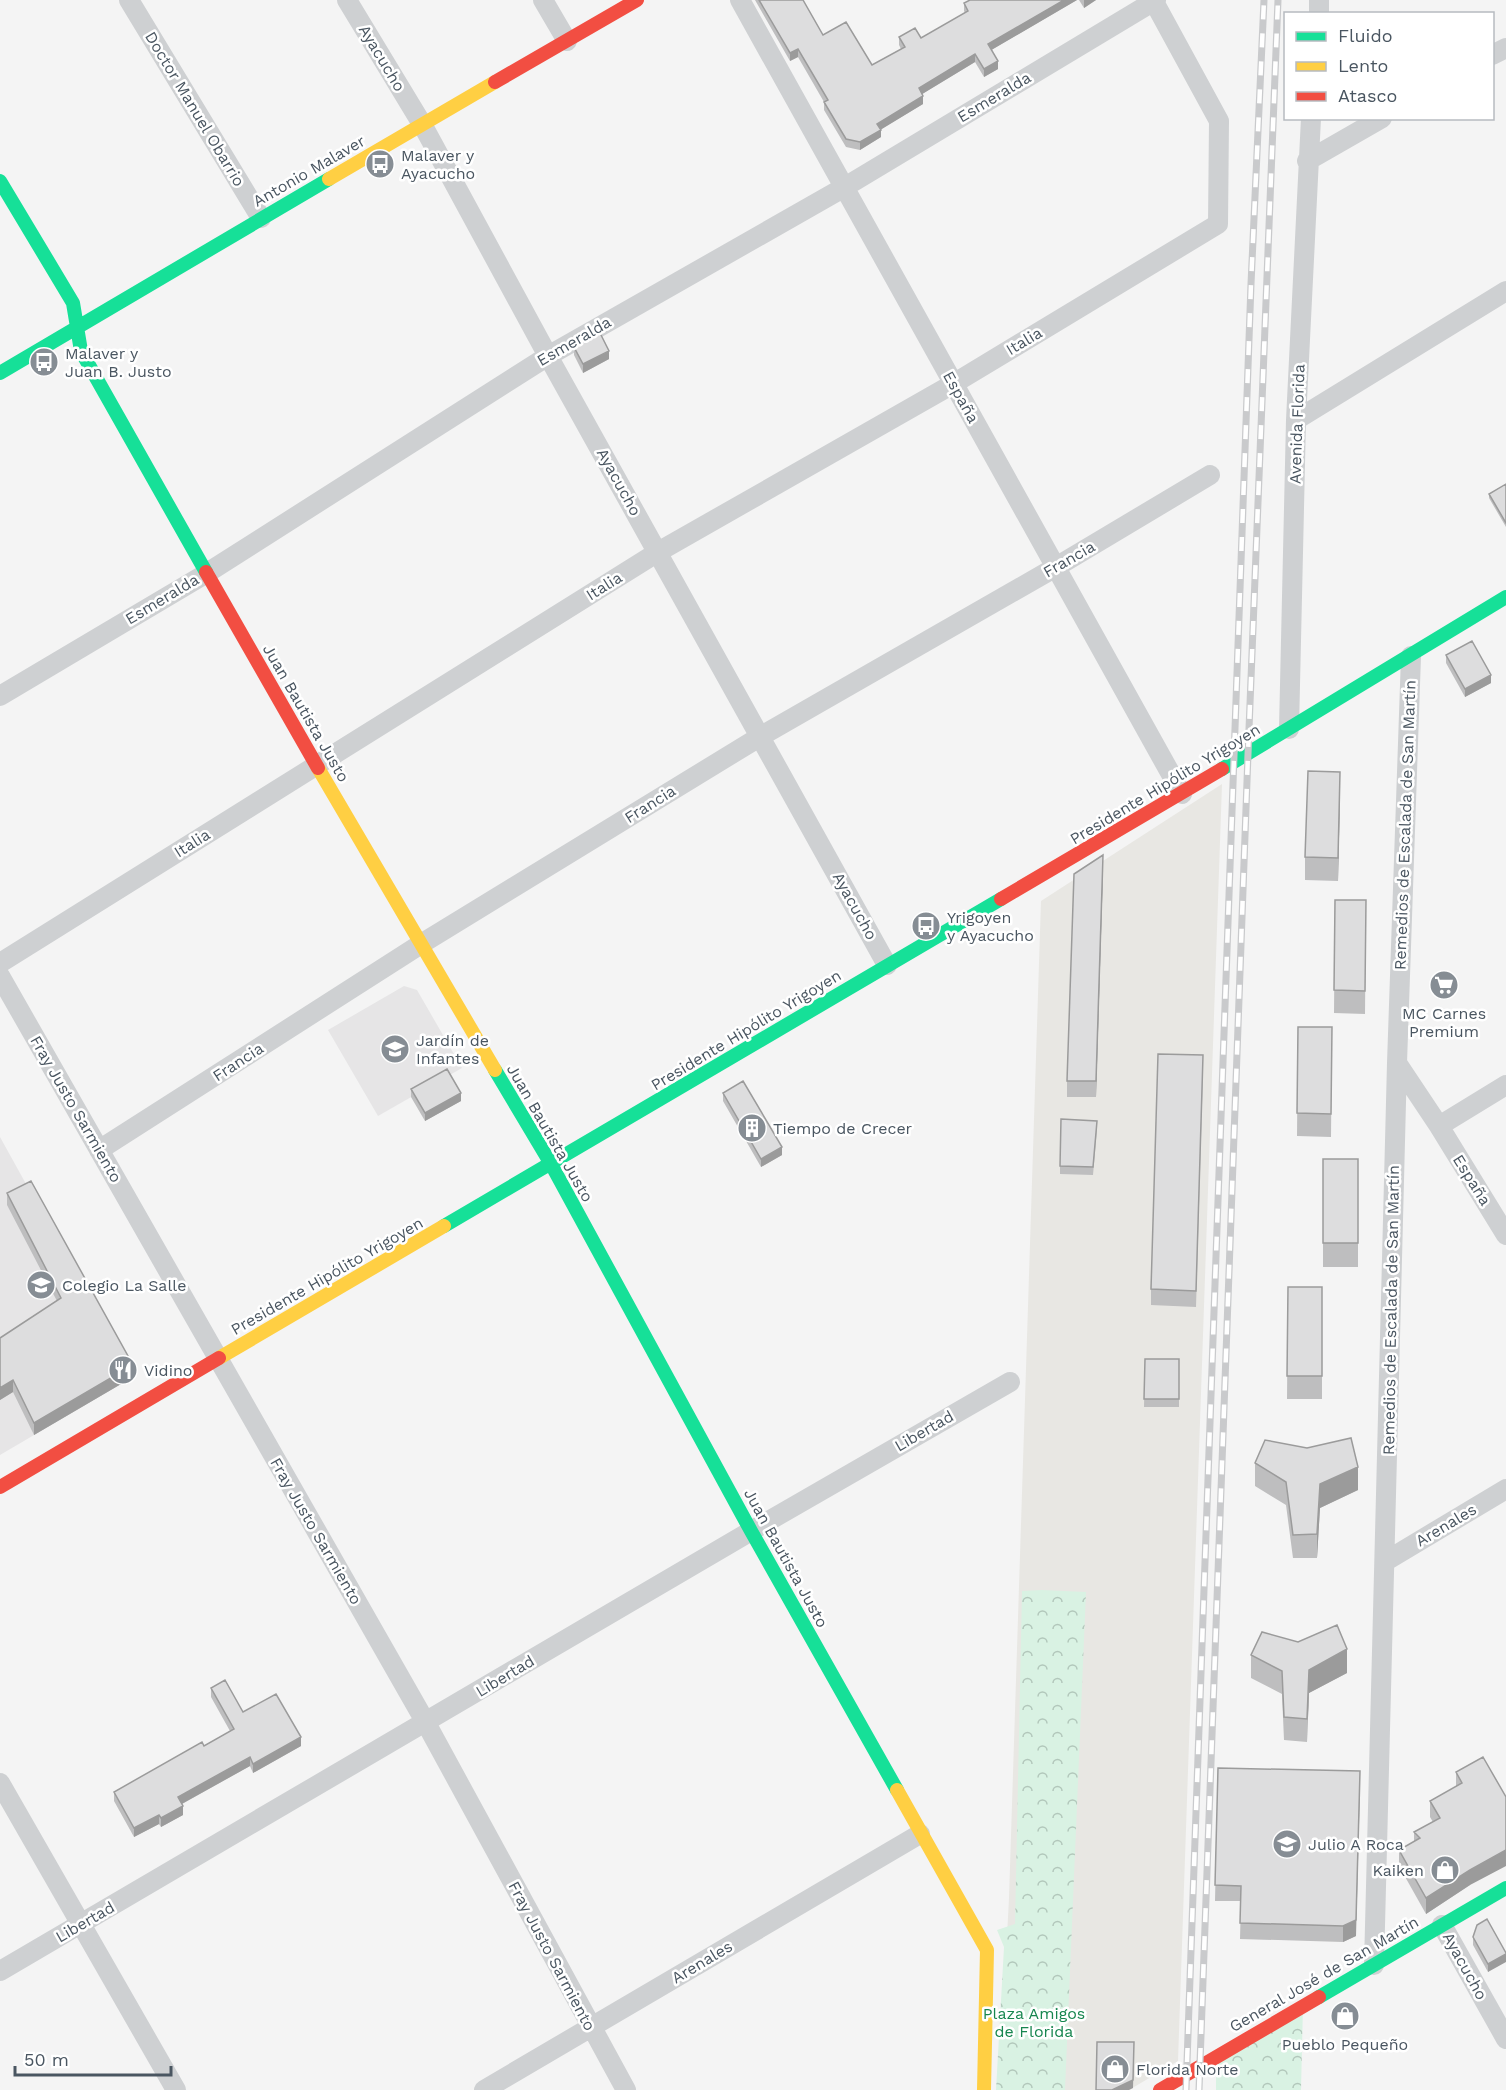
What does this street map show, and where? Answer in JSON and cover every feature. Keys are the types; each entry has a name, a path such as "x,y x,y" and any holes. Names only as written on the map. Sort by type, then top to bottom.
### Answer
{"street":[{"name":"Doctor Manuel Obarrio","path":"129,0 261,218"},
{"name":"Ayacucho","path":"347,0 422,124 548,356 887,965"},
{"path":"543,0 567,40"},
{"name":"Antonio Malaver","path":"0,374 261,218 637,0"},
{"name":"España","path":"740,0 1182,794"},
{"name":"Esmeralda","path":"0,696 207,573 548,356 843,188 1154,0"},
{"name":"Italia","path":"0,963 658,552 953,384 1218,224 1219,121 1154,0"},
{"name":"Avenida Florida","path":"1288,729 1296,420 1311,120"},
{"path":"1307,161 1379,120"},
{"name":"Juan Bautista Justo","path":"0,181 73,303 81,351 316,765 551,1164 751,1531 987,1950 984,2090"},
{"path":"1296,420 1506,291"},
{"name":"Francia","path":"99,1150 421,944 761,736 1056,567 1210,475"},
{"name":"Presidente Hipólito Yrigoyen","path":"0,1487 1182,794 1506,597"},
{"name":"Remedios de Escalada de San Martín","path":"1374,1965 1397,1063 1411,656"},
{"name":"Fray Justo Sarmiento","path":"0,976 426,1723 626,2090"},
{"path":"1397,1063 1438,1126 1506,1085"},
{"name":"España","path":"1438,1126 1506,1235"},
{"name":"Libertad","path":"0,1971 1010,1382"},
{"name":"Arenales","path":"1386,1561 1506,1489"},
{"path":"0,1784 176,2090"},
{"name":"Arenales","path":"484,2090 920,1834"},
{"name":"General José de San Martín","path":"1160,2090 1506,1888"},
{"name":"Ayacucho","path":"1442,1925 1506,2039"}],"shaded area":[{"path":"1222,784 1178,2061 1129,2090 999,2090 1009,1898 1041,901"},
{"name":"Jardín de Infantes","path":"404,986 417,990 462,1068 378,1116 328,1030"},
{"name":"Colegio La Salle","path":"0,1137 133,1377 0,1455"}],"green space":[{"name":"Plaza Amigos de Florida","path":"1022,1591 1086,1592 1065,2090 996,2090 1004,1947 997,1930 1015,1924"},
{"path":"1303,2006 1301,2090 1216,2090 1216,2057"}],"building":[{"path":"759,0 803,0 823,35 846,22 872,65 905,47 899,37 915,28 921,38 968,11 964,3 970,0 1064,0 988,44 998,61 984,69 975,54 919,88 923,96 877,124 881,130 860,142 846,139 824,102 828,100 798,49 790,53"},
{"path":"600,333 609,351 583,364 574,347"},
{"path":"1506,484 1506,523 1489,494"},
{"path":"1472,641 1491,675 1465,689 1446,655"},
{"path":"1308,771 1340,772 1338,858 1305,857"},
{"path":"1103,855 1096,1081 1067,1081 1074,874"},
{"path":"1335,900 1366,900 1365,991 1334,990"},
{"path":"1298,1027 1332,1027 1331,1114 1297,1113"},
{"path":"1158,1054 1203,1055 1196,1291 1151,1289"},
{"path":"447,1069 461,1093 425,1113 411,1089"},
{"name":"Tiempo de Crecer","path":"743,1081 782,1147 761,1159 723,1093"},
{"path":"1061,1119 1097,1121 1093,1167 1060,1166"},
{"path":"1323,1159 1358,1159 1358,1243 1323,1243"},
{"name":"Colegio La Salle","path":"31,1181 133,1365 34,1423 13,1380 0,1388 0,1338 61,1298 7,1193"},
{"path":"1288,1287 1322,1287 1322,1376 1287,1376"},
{"path":"1145,1359 1179,1359 1179,1399 1144,1399"},
{"path":"1351,1438 1358,1467 1320,1484 1317,1534 1293,1535 1286,1482 1255,1463 1265,1440 1307,1448"},
{"path":"1337,1625 1347,1649 1309,1670 1307,1719 1284,1717 1282,1671 1251,1655 1262,1632 1298,1642"},
{"path":"225,1680 243,1712 276,1694 301,1737 253,1764 250,1757 178,1797 183,1806 161,1818 159,1815 134,1828 114,1792 202,1742 204,1746 234,1729 211,1688"},
{"path":"1483,1757 1506,1797 1506,1850 1426,1898 1399,1850 1420,1838 1414,1832 1440,1818 1430,1801 1462,1783 1456,1772"},
{"name":"Julio A Roca","path":"1218,1768 1360,1771 1356,1920 1343,1926 1240,1923 1241,1886 1215,1885"},
{"path":"1487,1919 1506,1953 1488,1964 1473,1937 1477,1925"},
{"name":"Florida Norte","path":"1097,2042 1134,2042 1133,2080 1112,2090 1096,2090"}],"railway":[{"path":"1186,2090 1251,284 1264,0"},
{"path":"1199,2090 1278,0"}],"traffic: fast":[{"path":"0,373 329,179"},
{"path":"0,181 73,303 81,351 206,572"},
{"path":"1222,769 1506,597"},
{"path":"444,1226 1001,899"},
{"path":"495,1070 551,1164 751,1531 897,1790"},
{"path":"1319,1997 1506,1888"}],"traffic: slow":[{"path":"329,179 495,82"},
{"path":"318,768 495,1070"},
{"path":"219,1358 444,1226"},
{"path":"897,1790 987,1950 984,2090"}],"traffic: jam":[{"path":"495,82 637,0"},
{"path":"206,572 318,768"},
{"path":"1001,899 1222,769"},
{"path":"0,1487 219,1358"},
{"path":"1160,2090 1319,1997"}],"place":[{"name":"Malaver y Ayacucho","path":"380,164"},
{"name":"Malaver y Juan B. Justo","path":"44,362"},
{"name":"Yrigoyen y Ayacucho","path":"926,926"},
{"name":"MC Carnes Premium","path":"1444,985"},
{"name":"Jardín de Infantes","path":"395,1049"},
{"name":"Tiempo de Crecer","path":"752,1128"},
{"name":"Colegio La Salle","path":"41,1285"},
{"name":"Vidino","path":"123,1370"},
{"name":"Julio A Roca","path":"1287,1844"},
{"name":"Kaiken","path":"1445,1870"},
{"name":"Pueblo Pequeño","path":"1345,2016"},
{"name":"Florida Norte","path":"1115,2069"}]}
